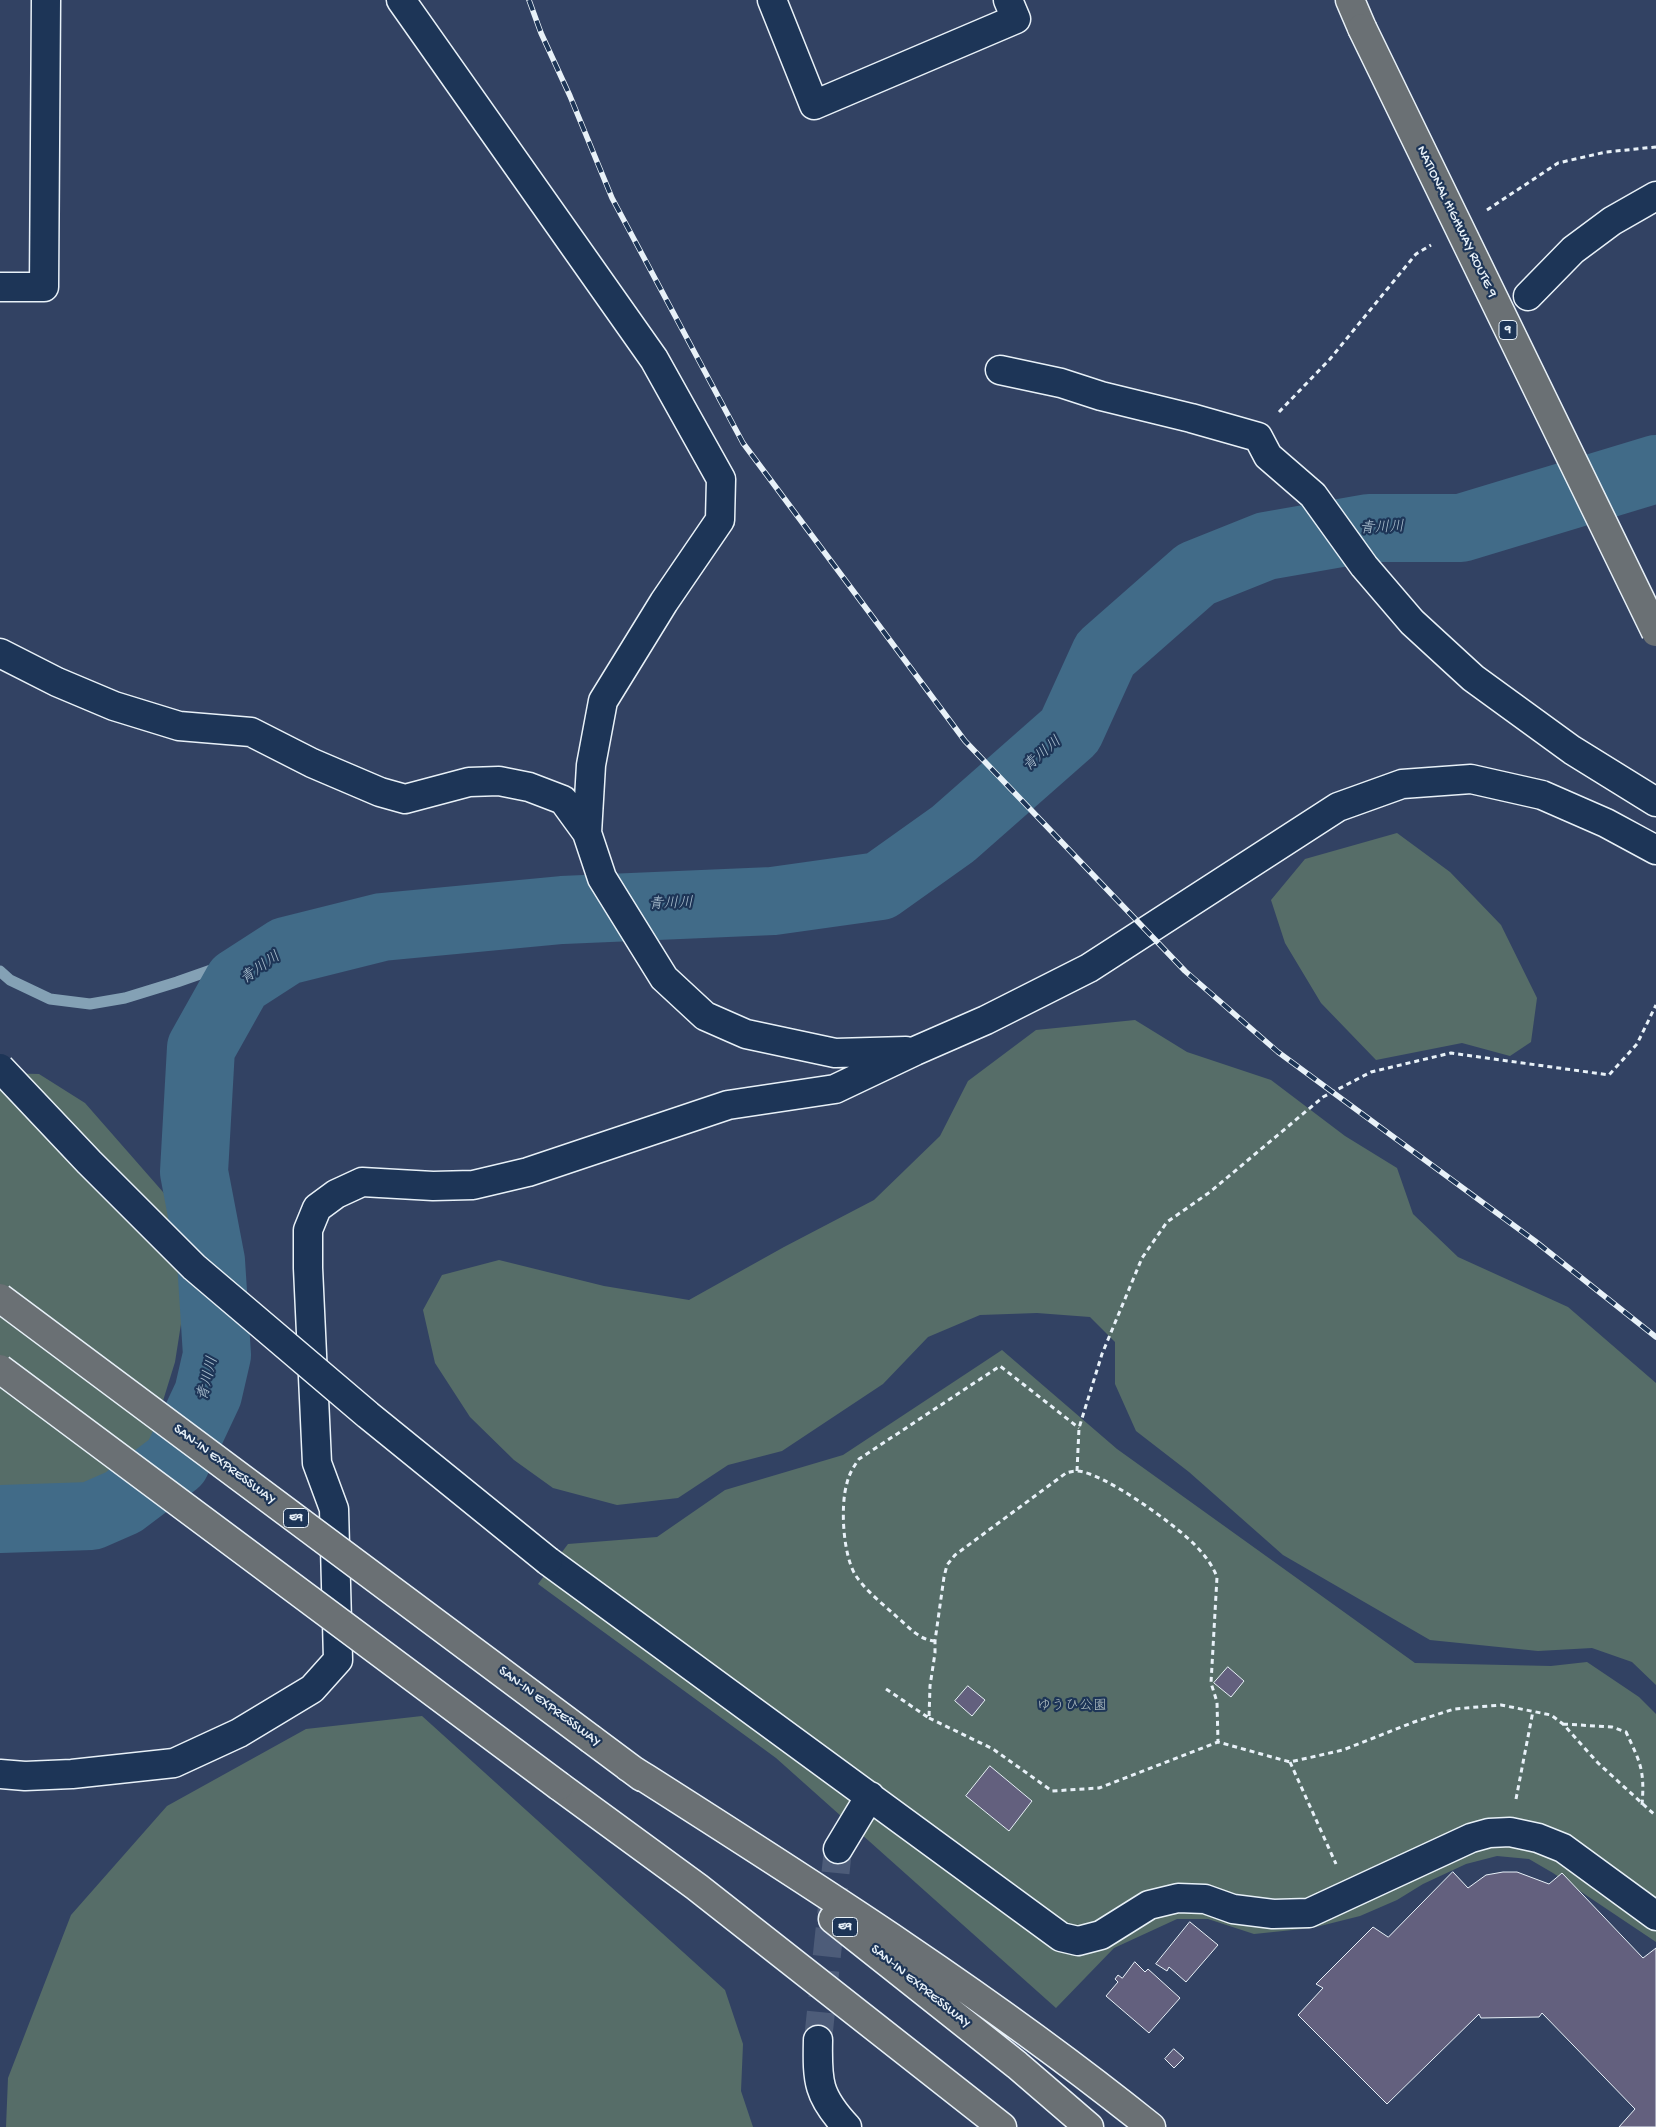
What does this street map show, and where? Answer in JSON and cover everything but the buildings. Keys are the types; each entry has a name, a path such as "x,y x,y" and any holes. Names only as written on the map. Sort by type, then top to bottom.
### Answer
{"highway":[{"name":"NATIONAL HIGHWAY ROUTE 9","path":"1350,0 1656,632"},
{"name":"SAN-IN EXPRESSWAY","path":"0,1298 858,1937 1017,2065 1089,2127"},
{"path":"0,1369 559,1786 698,1887 1002,2127"},
{"path":"628,1767 890,1936 1082,2071 1151,2127"}],"street":[{"path":"0,286 44,287 46,0"},
{"path":"401,0 654,359 721,479 720,520 664,602 604,701 591,765 587,833"},
{"path":"772,0 814,105 1016,18 1008,0"},
{"path":"1528,296 1573,250 1612,221 1656,196"},
{"path":"1000,370 1061,382 1102,396 1258,437 1268,456 1313,495 1364,566 1412,622 1473,678 1572,750 1656,802"},
{"path":"0,653 57,682 114,706 180,726 251,732 380,792 405,799 469,782 498,780 529,787 562,800 587,833 602,878 664,978 705,1016 746,1034 835,1053 915,1051"},
{"path":"0,1774 72,1774 174,1763 239,1733 312,1689 338,1660 334,1509 317,1463 308,1230 317,1208 336,1194 362,1182 433,1186 473,1185 528,1172 728,1105 835,1089 986,1020 1089,968 1338,807 1402,784 1471,779 1542,795 1606,823 1656,850"},
{"path":"0,1068 89,1162 194,1267 368,1415 548,1561 1061,1937 1078,1941 1101,1935 1149,1905 1178,1898 1204,1899 1232,1909 1273,1914 1309,1913 1471,1838 1489,1832 1510,1832 1538,1838 1563,1848 1656,1916"},
{"path":"838,1849 870,1796"},
{"path":"818,2040 817,2075 829,2108 847,2127"}],"path":[{"path":"1077,1471 1079,1428 1102,1354 1142,1258 1167,1222 1210,1192 1323,1097 1371,1072 1451,1053 1609,1075 1638,1044 1656,1005"},
{"path":"935,1641 925,1640 915,1632 868,1590 856,1576 846,1549 843,1502 846,1483 853,1467 859,1459 1000,1366 1079,1428"},
{"path":"929,1718 935,1641 947,1565 955,1555 1066,1473 1077,1471 1108,1482 1139,1501 1193,1543 1213,1567 1217,1577 1211,1683 1217,1702 1218,1742"},
{"path":"886,1689 929,1718 993,1749 1052,1791 1099,1788 1218,1742 1290,1762 1343,1750 1414,1722 1454,1710 1501,1705 1551,1715 1563,1724 1594,1758 1642,1805 1656,1816"},
{"path":"1514,1807 1533,1711"},
{"path":"1563,1724 1612,1727 1626,1732 1640,1762 1644,1781 1642,1805"},
{"path":"1290,1762 1337,1867"}],"green space":[{"path":"1397,833 1450,872 1501,925 1537,998 1531,1042 1510,1056 1462,1043 1376,1060 1321,1003 1285,943 1271,900 1305,859"},
{"path":"1135,1020 1187,1052 1271,1080 1345,1136 1397,1168 1413,1214 1458,1257 1568,1307 1656,1383 1656,1685 1632,1662 1592,1648 1538,1651 1430,1640 1283,1555 1189,1472 1136,1431 1115,1384 1115,1342 1090,1317 1037,1313 980,1315 928,1337 883,1384 782,1451 728,1465 678,1498 617,1505 553,1488 514,1460 470,1417 435,1363 423,1310 442,1275 499,1260 604,1286 689,1300 874,1200 940,1136 968,1081 1036,1030"},
{"path":"0,1073 39,1074 85,1103 170,1200 190,1302 181,1324 175,1362 149,1446 111,1484 53,1499 7,1504 0,1499"},
{"name":"ゆうひ公園","path":"1002,1350 1117,1449 1415,1663 1551,1666 1587,1662 1639,1697 1656,1714 1656,1942 1529,1859 1497,1856 1466,1864 1423,1884 1397,1900 1360,1916 1312,1928 1254,1934 1208,1919 1177,1919 1114,1948 1056,2008 776,1758 538,1584 568,1544 657,1537 725,1490 843,1455"},
{"path":"422,1716 725,1990 743,2044 741,2091 753,2127 6,2127 8,2078 71,1915 167,1806 306,1729"}],"waterway":[{"name":"青川川","path":"0,1519 91,1516 123,1502 176,1462 208,1394 217,1355 211,1261 194,1172 201,1048 238,982 286,951 382,927 562,910 773,901 880,886 953,834 1070,731 1105,654 1196,574 1266,546 1369,528 1461,528 1656,469"},
{"path":"0,971 10,980 50,999 90,1004 125,998 254,955 286,951"}],"tunnel":[{"path":"818,2040 838,1849"}],"railway":[{"path":"529,0 541,33 570,96 612,198 743,443 965,741 1185,971 1278,1052 1535,1241 1656,1337"}]}
